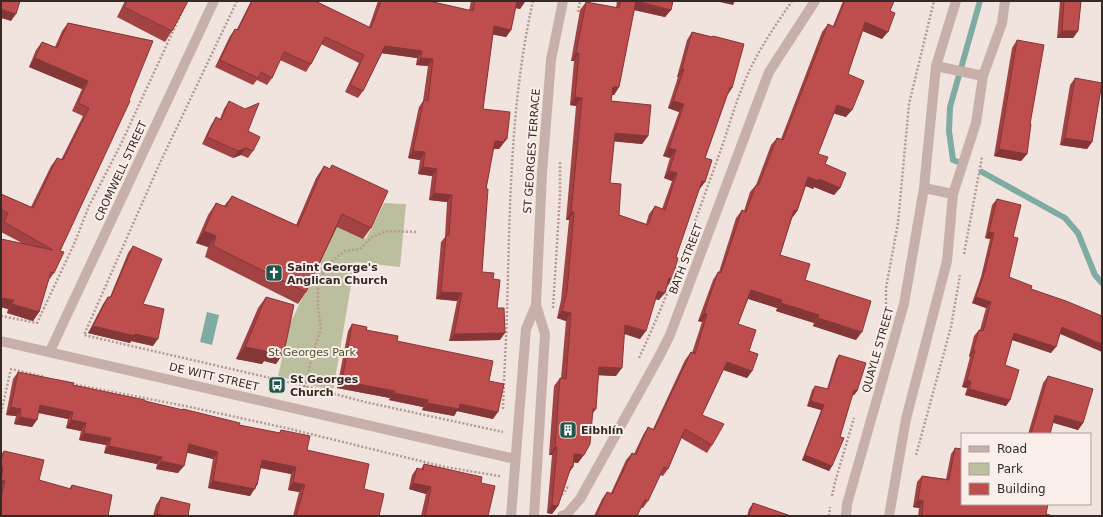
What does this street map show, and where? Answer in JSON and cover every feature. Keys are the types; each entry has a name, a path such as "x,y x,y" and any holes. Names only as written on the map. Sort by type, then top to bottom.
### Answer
{"street":[{"name":"CROMWELL STREET","path":"50,351 214,1"},
{"name":"ST GEORGES TERRACE","path":"534,516 545,334 536,305 542,173 551,60 563,1"},
{"name":"BATH STREET","path":"562,516 567,514 580,499 670,335 769,72 815,1"},
{"name":"QUAYLE STREET","path":"846,516 847,504 904,304 924,188 936,66 956,1"},
{"path":"889,516 906,419 947,261 953,194 976,123 983,76 1002,23 1005,1"},
{"path":"936,66 983,76"},
{"path":"924,188 953,194"},
{"name":"ST GEORGES TERRACE","path":"510,516 526,329 536,305"},
{"name":"DE WITT STREET","path":"1,340 515,459"}],"path":[{"path":"1,316 37,323 75,242 89,206 120,146 187,1"},
{"path":"238,1 159,165 84,335 305,386 365,402 503,432 503,424"},
{"path":"503,410 510,195 516,110 527,29 533,1"},
{"path":"577,15 580,1"},
{"path":"637,364 652,331 688,239 716,164 742,87 759,50 792,1"},
{"path":"886,310 886,288 898,223 909,104 934,1"},
{"path":"553,311 560,195 560,158"},
{"path":"300,409 321,328 318,308 318,288 323,273 332,261 345,252 360,249 372,236 387,231 416,232"},
{"path":"1,413 11,369 48,378"},
{"path":"70,383 286,428 445,467 499,476"},
{"path":"829,516 835,482 855,415"},
{"path":"559,498 572,480"}],"green space":[{"name":"St Georges Park","path":"384,203 406,204 400,267 355,262 333,391 278,376 290,324 336,225 366,239"}],"water":[{"path":"207,312 219,315 212,345 200,342"}],"building":[{"path":"1,1 20,1 16,14 1,9"},
{"path":"127,1 188,1 172,31 124,7"},
{"path":"252,1 315,1 371,28 381,1 429,1 473,11 475,1 517,1 511,30 494,26 483,109 510,112 507,139 505,139 504,142 495,141 486,189 488,189 482,272 494,273 493,279 500,280 497,308 504,308 505,333 454,334 462,293 441,292 446,235 449,235 452,195 434,193 437,169 423,167 425,152 413,151 423,103 424,100 428,101 433,59 421,58 422,51 385,46 363,91 350,85 364,55 325,37 311,64 284,52 272,78 261,72 258,78 220,60 235,29 238,30"},
{"path":"621,1 636,1 619,87 613,87 611,101 651,105 648,136 615,133 610,183 621,184 619,215 648,225 655,206 665,210 677,173 669,171 676,150 669,148 684,104 673,101 684,69 682,69 692,32 744,44 732,88 730,87 705,158 712,160 705,182 702,181 676,257 678,258 672,279 669,278 665,293 658,291 646,331 625,325 622,368 599,367 596,409 593,409 590,444 584,455 574,454 573,467 571,467 558,506 552,505 557,447 555,447 560,378 566,379 571,313 562,311 567,292 574,212 571,212 582,98 575,97 579,53 576,53 586,2 619,8"},
{"path":"636,1 673,1 671,10"},
{"path":"845,1 894,1 890,11 895,13 888,32 865,22 848,74 864,81 852,110 837,105 818,154 828,157 825,164 846,173 840,188 819,179 819,181 808,177 797,211 794,210 780,255 810,264 805,280 871,301 862,332 818,318 819,315 781,303 782,300 751,290 738,324 756,330 749,351 758,354 752,371 727,362 702,415 724,424 712,445 685,429 668,469 664,467 648,501 645,499 637,516 596,516 607,492 612,494 632,453 636,455 648,427 654,430 691,352 695,354 707,314 704,313 718,272 721,273 742,210 746,212 756,185 758,186 777,138 783,140 828,24 834,27"},
{"path":"1064,1 1081,1 1078,31 1062,31"},
{"path":"68,23 153,41 129,100 130,101 60,251 64,252 54,273 51,272 39,312 12,304 14,300 1,298 1,239 53,250 4,222 8,213 1,209 1,194 33,208 57,158 63,160 89,108 78,103 88,81 35,58 42,42 57,48"},
{"path":"1017,40 1044,45 1030,124 1027,154 999,149"},
{"path":"1075,78 1102,83 1092,142 1065,138"},
{"path":"229,101 245,109 259,103 248,131 260,137 253,151 246,148 238,151 207,137 216,117 221,120"},
{"path":"332,165 388,191 371,228 342,214 306,292 213,246 216,236 204,231 216,203 226,207 232,196 298,226 324,166 330,169"},
{"path":"997,199 1021,205 1013,237 1018,238 1009,277 1032,286 1031,289 1066,301 1102,316 1102,344 1062,327 1056,347 1014,333 1005,365 1019,370 1010,400 969,389 971,382 967,380 979,330 983,331 991,302 976,297 985,271 994,233 989,232"},
{"path":"133,246 162,259 143,304 164,309 158,339 135,334 135,336 93,326 108,297 111,297"},
{"path":"266,297 294,305 284,352 271,349 271,352 245,347"},
{"path":"352,324 367,327 366,330 398,336 397,341 493,361 489,381 504,384 498,412 460,404 459,409 427,403 428,400 394,393 395,391 342,381"},
{"path":"839,355 866,363 857,391 854,390 840,437 844,438 832,466 805,455 824,405 811,401 815,386 828,389"},
{"path":"18,372 74,383 73,385 183,409 240,423 239,425 280,433 281,430 310,436 307,450 369,464 364,489 384,494 379,516 296,516 305,485 293,482 296,467 262,460 255,489 213,481 218,452 189,444 184,466 161,461 162,457 109,446 111,438 84,433 86,423 71,420 73,412 40,405 37,420 20,417 21,409 11,407"},
{"path":"1048,376 1093,389 1083,423 1055,415 1050,433 1031,433"},
{"path":"955,448 961,449 961,505 1048,505 1046,514 1053,516 922,516 923,501 918,500 922,476 949,480"},
{"path":"4,451 44,460 39,480 71,489 72,485 112,495 108,516 1,516 1,497 5,481 1,480 3,468 1,467 1,461"},
{"path":"424,464 482,477 481,483 495,486 488,516 425,516 431,487 413,483 417,468 423,470"},
{"path":"161,497 190,504 188,516 166,516 157,514"},
{"path":"753,503 791,516 749,516"}],"waterway":[{"path":"961,163 953,160 949,131 950,107 980,1"},
{"path":"982,172 1065,218 1078,233 1095,275 1102,283"}],"place":[{"name":"Saint George's Anglican Church","path":"274,273"},
{"name":"St Georges Church","path":"277,385"},
{"name":"Eibhlín","path":"568,430"}]}
